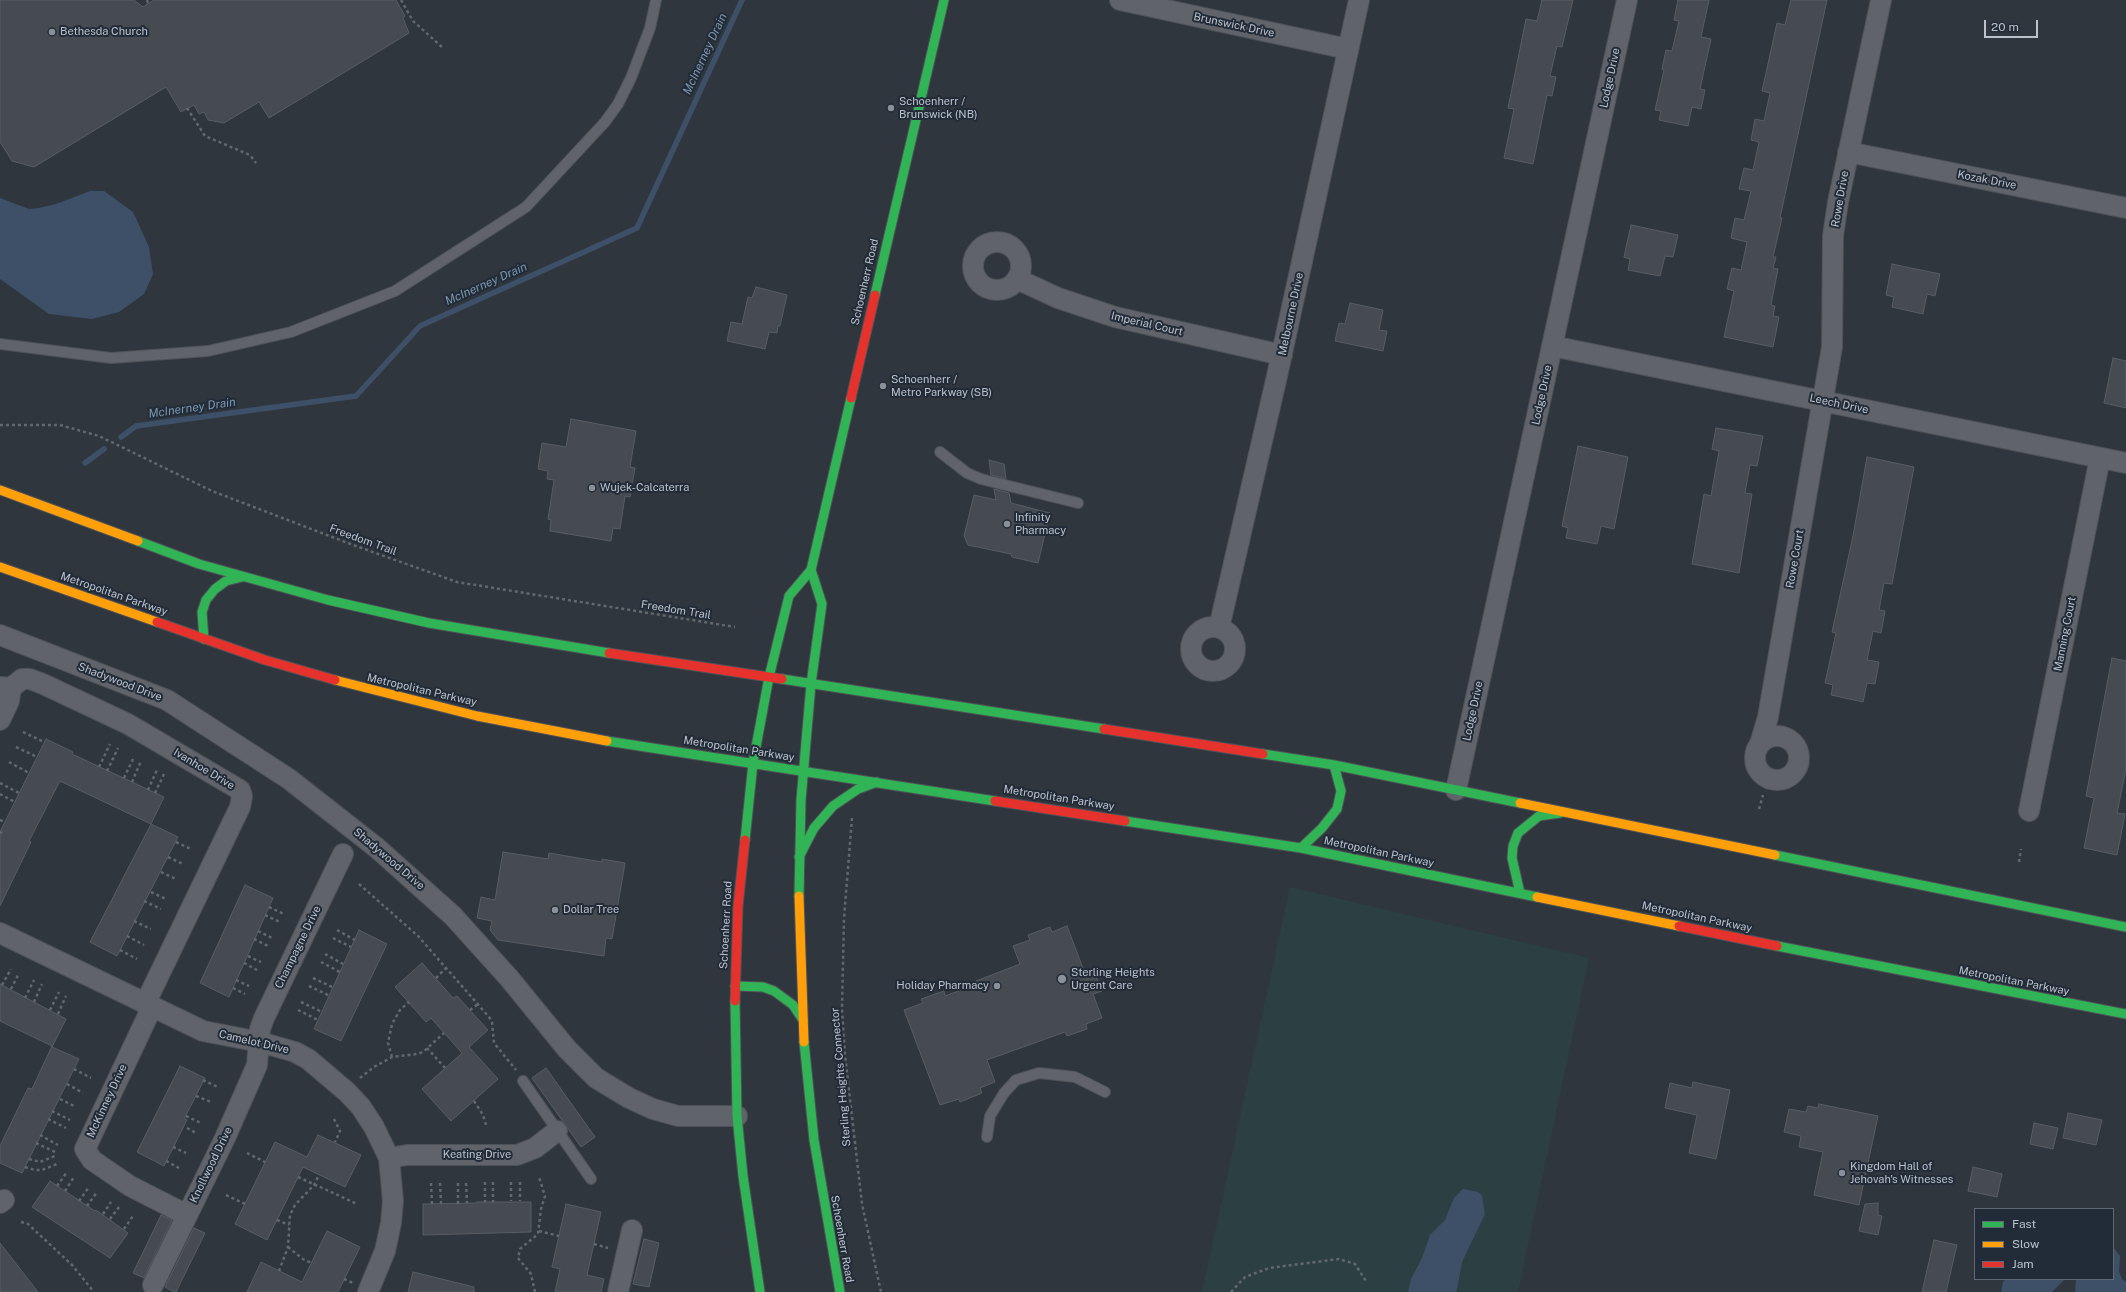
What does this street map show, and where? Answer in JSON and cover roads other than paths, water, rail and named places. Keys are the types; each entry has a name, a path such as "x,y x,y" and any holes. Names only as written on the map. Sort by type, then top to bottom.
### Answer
{"main road":[{"name":"Schoenherr Road","path":"760,1292 745,1190 737,1116 735,986 738,906 753,763 769,677 790,596 811,570 944,0"},
{"path":"0,490 159,550 242,577 328,600 474,632 1334,765 2126,927"},
{"name":"Metropolitan Parkway","path":"0,567 204,640 372,691 469,714 583,737 1301,848 1809,953 2126,1014"},
{"name":"Schoenherr Road","path":"811,570 822,604 811,684 803,771 799,857 799,931 803,1020 814,1140 840,1292"},
{"path":"204,640 202,612 206,600 215,589 226,582 242,577"},
{"path":"1301,848 1322,828 1337,809 1341,791 1334,765"},
{"path":"799,857 814,828 833,806 858,788 877,782"},
{"path":"1520,893 1512,858 1513,846 1518,833 1527,824 1539,816 1565,812"},
{"path":"735,986 764,987 774,991 793,1005 803,1020"}],"street":[{"name":"Brunswick Drive","path":"1120,0 1348,50"},
{"name":"Melbourne Drive","path":"1219,628 1282,355 1359,0"},
{"name":"Lodge Drive","path":"1456,790 1627,0"},
{"name":"Rowe Drive","path":"1822,401 1832,347 1833,236 1838,202 1880,0"},
{"name":"Kozak Drive","path":"1848,152 2126,208"},
{"name":"Imperial Court","path":"1017,278 1058,298 1100,312 1282,355"},
{"name":"Leech Drive","path":"1552,346 2126,463"},
{"name":"Rowe Court","path":"1768,717 1775,730 1796,747 1799,760 1793,773 1780,779 1773,779 1760,772 1755,758 1768,717 1822,401"},
{"name":"Manning Court","path":"2029,811 2100,458"},
{"name":"Shadywood Drive","path":"0,635 167,700 289,779 382,852 453,916 510,978 567,1050 596,1078 629,1098 653,1110 671,1115 695,1118 737,1116"},
{"name":"Ivanhoe Drive","path":"5,687 22,679 30,679 43,684 128,724 240,790 242,796 240,807 149,1005"},
{"path":"0,720 9,701 5,687"},
{"path":"1760,744 1772,736 1786,738"},
{"name":"Champagne Drive","path":"260,1042 260,1029 264,1018 343,854"},
{"name":"Camelot Drive","path":"0,932 203,1031 260,1042 295,1052 308,1059 332,1077 361,1107 389,1158 393,1201 391,1223 386,1251 368,1292"},
{"name":"McKinney Drive","path":"149,1005 85,1149 92,1160 130,1186 187,1215"},
{"name":"Knollwood Drive","path":"154,1285 225,1138 257,1065 260,1042"},
{"name":"Keating Drive","path":"389,1158 407,1155 517,1155 535,1148 557,1131"},
{"path":"618,1292 632,1230"}],"lane":[{"path":"0,344 111,358 208,351 291,332 395,290 526,207 605,122 618,104 631,78 650,28 656,0"},
{"path":"940,452 967,473 981,479 1078,503"},
{"path":"987,1137 990,1116 1004,1093 1016,1080 1039,1073 1074,1077 1105,1092"},
{"path":"520,1077 591,1179"}],"water":[{"path":"90,191 104,191 133,212 149,247 153,274 144,294 119,312 92,319 49,314 0,279 0,198 29,209 56,204"},
{"path":"1463,1189 1478,1192 1482,1196 1485,1214 1462,1262 1456,1292 1408,1292 1411,1279 1422,1258 1430,1235 1445,1220 1454,1198"},
{"path":"2114,1248 2120,1256 2119,1272 2122,1279 2126,1282 2126,1292 2075,1292 2076,1280 2114,1280"},
{"path":"2005,1280 2064,1280 2052,1292 2001,1292 2003,1282"}],"waterway":[{"name":"McInerney Drain","path":"121,437 136,426 356,396 420,326 637,228 742,0"},
{"name":"McInerney Drain","path":"85,463 104,449"}],"place":[{"name":"Bethesda Church","path":"52,32"},
{"name":"Schoenherr / Brunswick (NB)","path":"891,108"},
{"name":"Schoenherr / Metro Parkway (SB)","path":"883,386"},
{"name":"Wujek-Calcaterra","path":"592,488"},
{"name":"Infinity Pharmacy","path":"1007,524"},
{"name":"Dollar Tree","path":"555,910"},
{"name":"Sterling Heights Urgent Care","path":"1062,979"},
{"name":"Holiday Pharmacy","path":"997,986"},
{"name":"Kingdom Hall of Jehovah's Witnesses","path":"1842,1173"}]}
